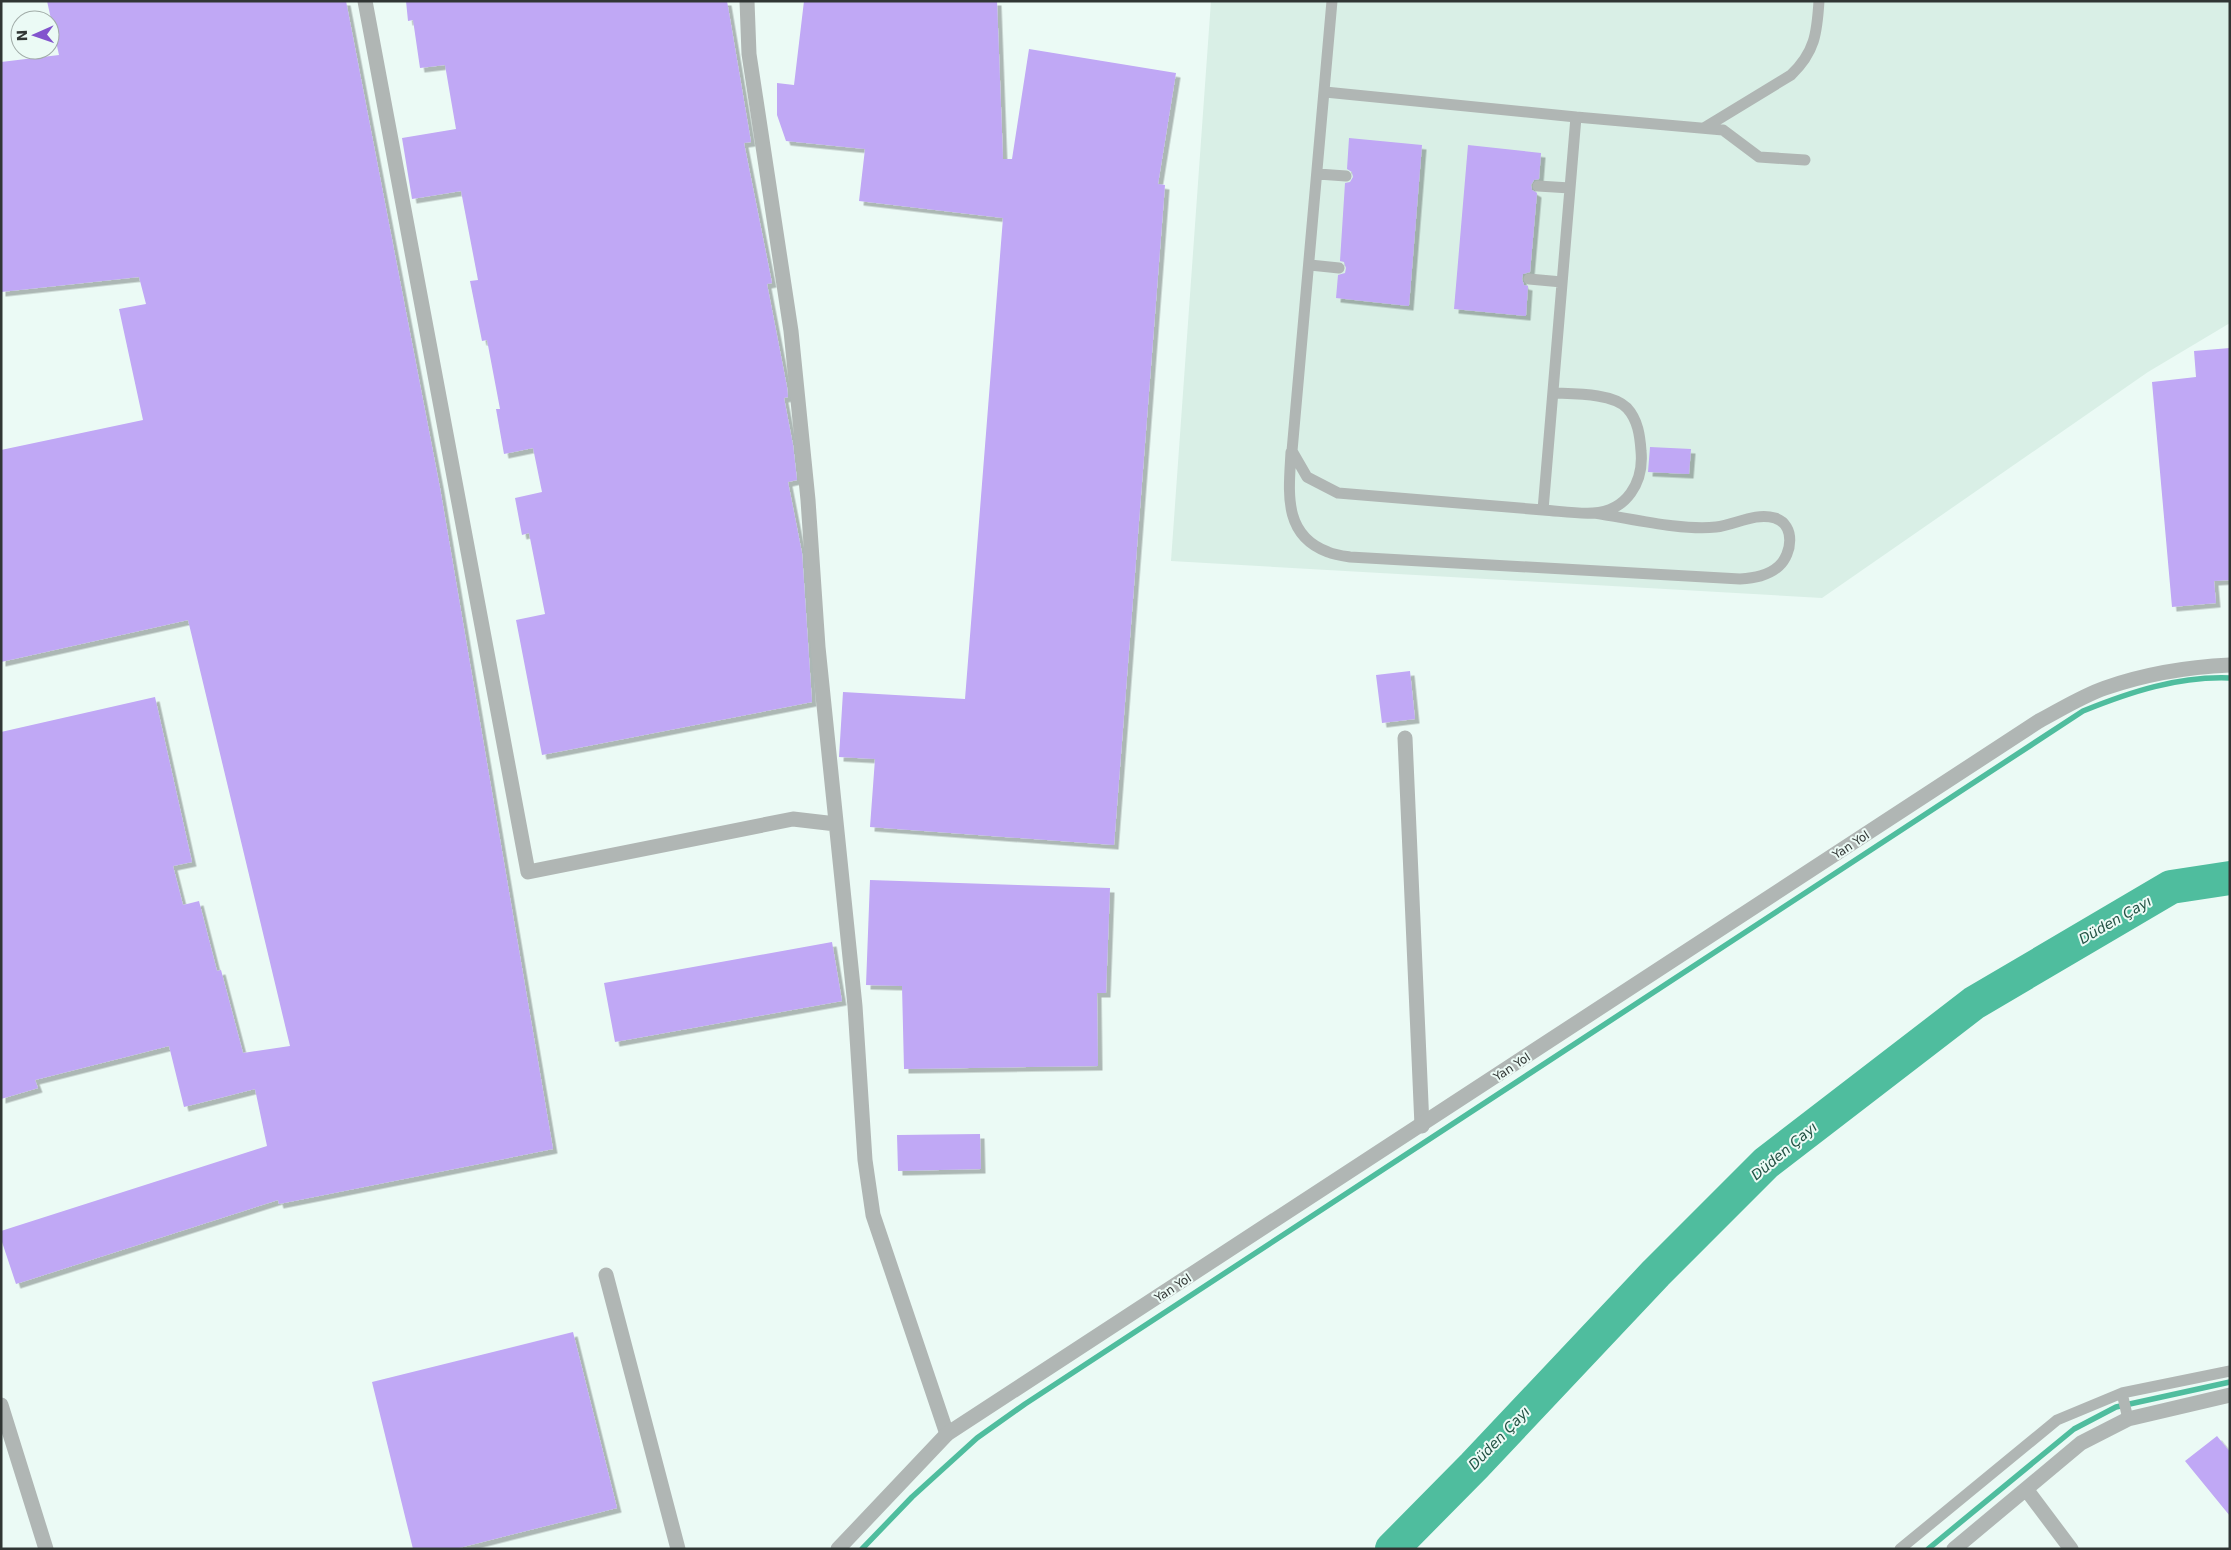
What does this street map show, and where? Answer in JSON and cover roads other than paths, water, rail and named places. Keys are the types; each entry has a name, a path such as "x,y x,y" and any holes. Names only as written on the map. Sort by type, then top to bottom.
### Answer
{"street":[{"path":"365,1 528,872 793,819 836,824"},
{"path":"747,1 749,54 790,331 807,491 818,647 855,1006 865,1160 873,1215 947,1434"},
{"name":"Yan Yol","path":"838,1549 947,1434 1422,1126 2039,721 2105,688 2156,673 2191,667 2230,665"},
{"path":"1405,738 1422,1126"},
{"path":"606,1275 678,1549"},
{"path":"1954,1549 2081,1443 2128,1418 2230,1395"},
{"path":"1,1405 46,1549"},
{"path":"2026,1489 2071,1549"}],"lane":[{"path":"1292,451 1307,477 1338,493 1594,513 1697,528 1727,525 1755,517 1767,516 1778,519 1785,525 1790,536 1790,547 1786,558 1778,567 1755,578 1740,579 1350,557 1328,552 1314,545 1296,526 1290,504 1292,451 1332,1"},
{"path":"1704,128 1791,74 1799,67 1809,54 1814,42 1819,1"},
{"path":"1325,92 1723,130 1759,157 1805,160"},
{"path":"1543,510 1576,117"},
{"path":"1318,174 1346,176"},
{"path":"1538,186 1570,188"},
{"path":"1310,265 1339,268"},
{"path":"1529,280 1562,282"},
{"path":"1553,392 1605,397 1627,408 1639,429 1642,461 1636,488 1619,505 1594,513"},
{"path":"1900,1549 2057,1420 2123,1395 2230,1371"},
{"path":"2123,1395 2128,1418"}],"waterway":[{"path":"862,1549 912,1497 977,1438 1025,1404 2083,711 2155,687 2192,680 2230,678"},
{"name":"Düden Çayı","path":"1392,1549 1474,1466 1656,1273 1766,1163 1974,1003 2171,887 2230,878"},
{"path":"1928,1549 2074,1429 2116,1407 2230,1382"}]}
